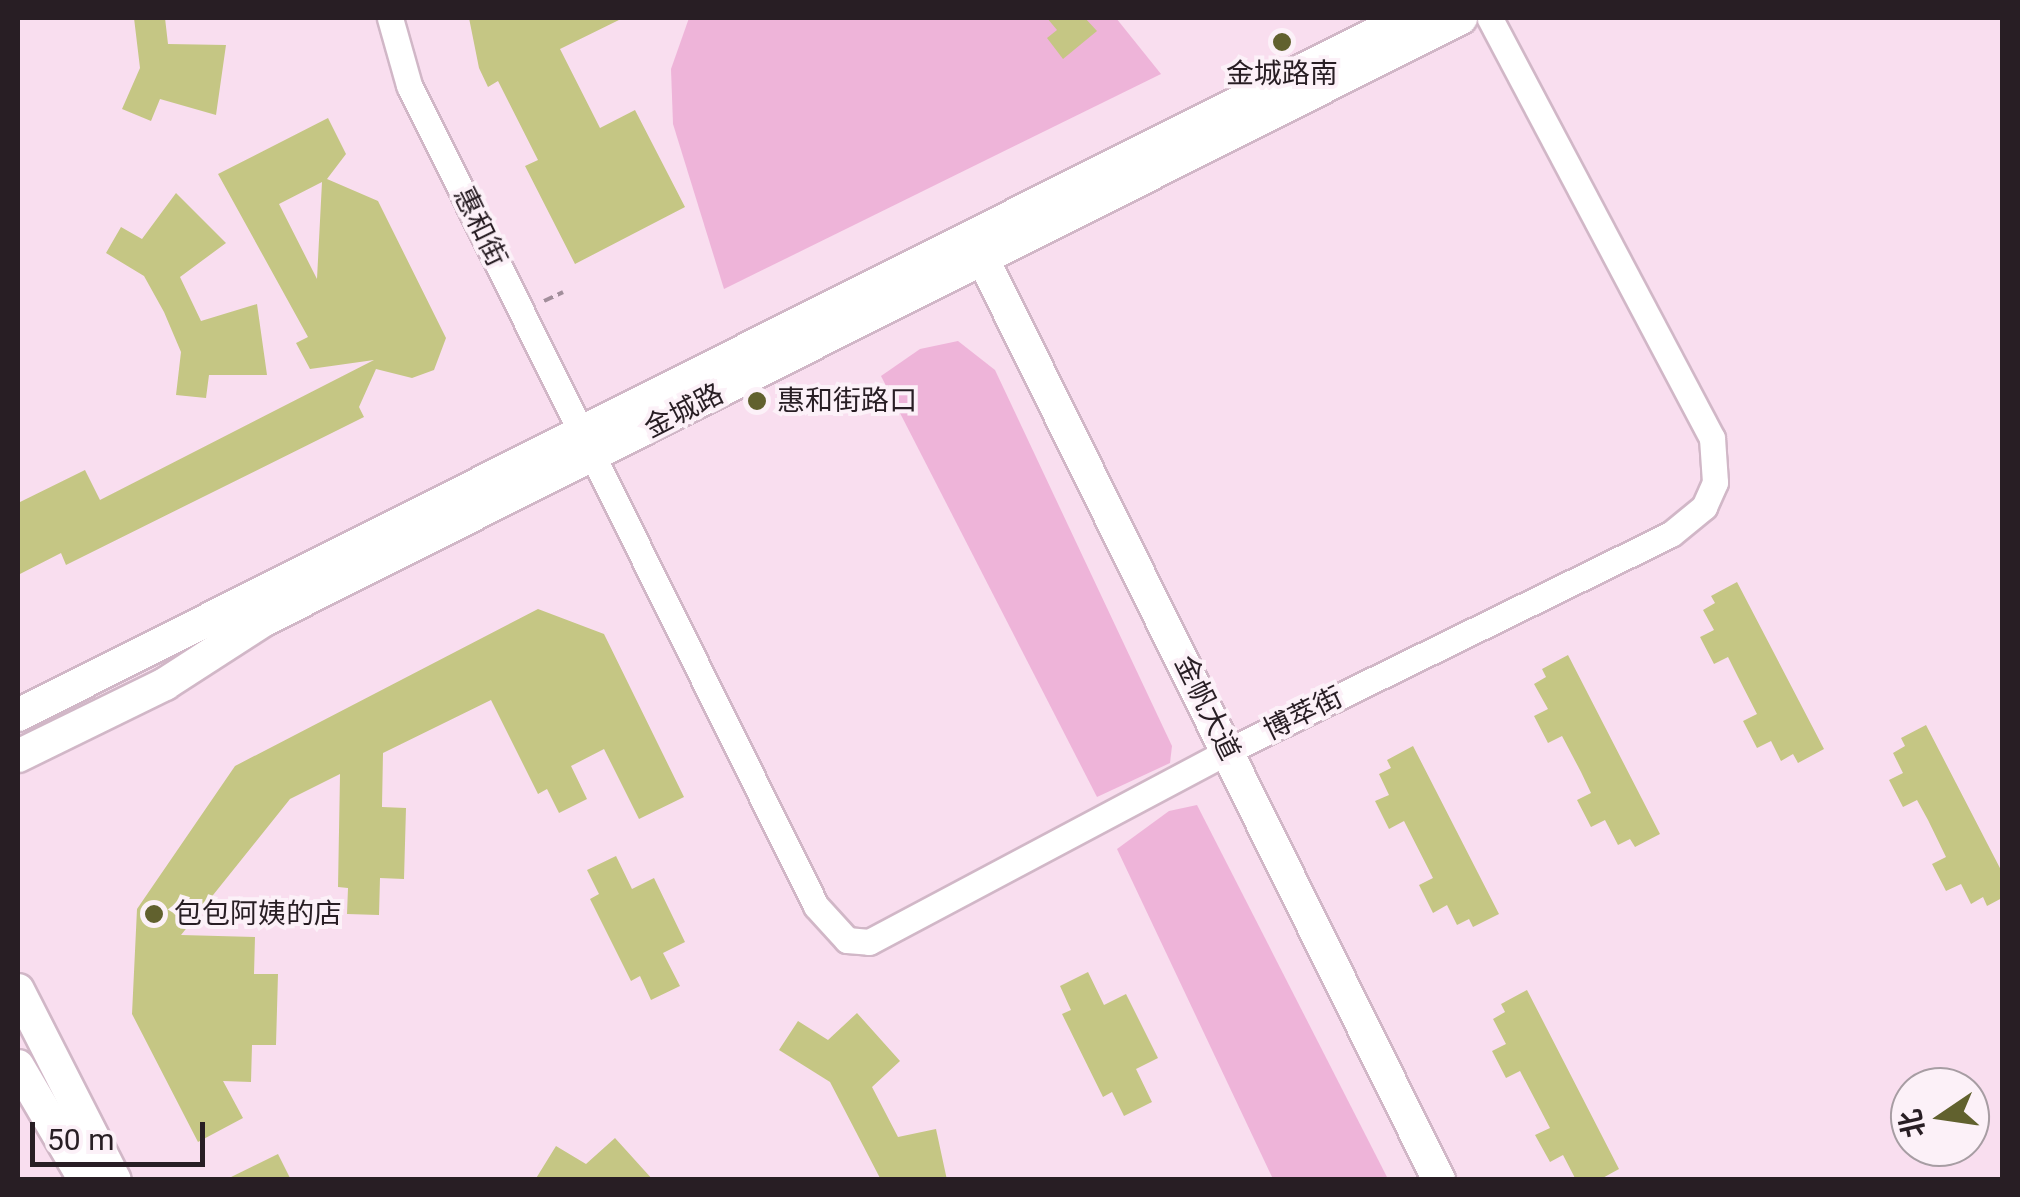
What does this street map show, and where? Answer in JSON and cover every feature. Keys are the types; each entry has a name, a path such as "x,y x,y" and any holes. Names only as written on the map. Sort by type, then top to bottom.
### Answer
{"street":[{"name":"惠和街","path":"390,18 409,85 587,444"},
{"name":"金城路","path":"978,249 1407,18"},
{"name":"金城路","path":"18,715 587,444 978,249 1461,18"},
{"name":"博萃街","path":"587,444 816,906 847,940 898,931 1228,751 1694,521 1715,482 1712,438 1490,18"},
{"name":"金帆大道","path":"978,249 1439,1180"},
{"name":"金城路","path":"29,750 166,684 264,620 587,444"},
{"path":"18,698 64,692"},
{"path":"18,772 29,750"},
{"path":"18,990 115,1180"},
{"path":"18,1066 85,1180"}],"shaded area":[{"path":"689,18 1116,18 1161,74 724,289 673,124 671,69"},
{"path":"958,341 995,370 1172,746 1170,763 1097,797 881,376 920,349"},
{"path":"1197,805 1388,1179 1273,1179 1117,849 1169,811"}],"building":[{"path":"134,18 165,18 168,44 226,45 216,115 160,99 151,121 122,109 140,68"},
{"path":"469,18 623,18 560,49 600,128 635,110 685,207 575,264 525,166 538,160 498,81 488,87 479,68"},
{"path":"1047,18 1085,18 1097,31 1063,59 1047,38 1057,30"},
{"path":"328,118 346,154 327,179 378,201 446,338 434,370 412,378 376,369 359,407 364,417 66,565 61,553 18,575 18,503 85,470 100,500 374,360 310,369 296,343 308,337 218,174","holes":["322,182 317,279 279,204"]},
{"path":"176,193 226,243 180,277 201,321 257,304 267,375 209,375 206,398 176,395 181,352 164,312 144,276 106,253 121,227 142,239"},
{"path":"1737,582 1824,749 1798,763 1793,754 1781,761 1771,741 1757,748 1743,721 1757,714 1728,657 1714,664 1700,637 1714,630 1703,610 1715,603 1711,596"},
{"path":"538,609 604,634 684,797 639,819 604,749 571,766 587,799 559,813 547,789 538,794 491,700 383,753 382,807 406,808 404,879 380,878 379,915 347,914 348,888 338,887 340,774 290,799 181,935 255,937 254,974 278,974 276,1045 252,1045 251,1082 223,1081 243,1118 198,1142 132,1014 137,909 235,766"},
{"path":"1568,655 1660,834 1635,847 1630,839 1618,845 1605,820 1591,827 1577,800 1591,793 1581,772 1562,736 1548,743 1534,716 1548,709 1534,684 1546,677 1542,669"},
{"path":"1926,725 2002,872 2002,898 1987,906 1983,897 1971,904 1961,884 1946,891 1932,864 1946,857 1928,820 1917,800 1903,807 1889,780 1903,773 1893,753 1905,746 1901,738"},
{"path":"1413,746 1499,914 1473,927 1469,919 1457,925 1447,905 1433,913 1419,885 1433,878 1404,821 1389,829 1375,801 1389,795 1379,774 1391,768 1387,760"},
{"path":"616,856 632,889 654,878 685,942 663,953 680,986 651,1000 640,976 631,981 590,899 599,894 587,870"},
{"path":"1088,972 1104,1005 1126,994 1158,1058 1136,1069 1152,1102 1124,1116 1112,1092 1103,1097 1062,1014 1071,1010 1060,986"},
{"path":"1527,990 1619,1169 1599,1180 1576,1180 1563,1155 1550,1162 1535,1135 1550,1128 1520,1071 1506,1078 1492,1051 1506,1044 1493,1019 1505,1012 1501,1004"},
{"path":"857,1013 900,1061 872,1087 898,1137 936,1129 947,1180 881,1180 830,1082 779,1050 798,1021 828,1040"},
{"path":"615,1138 653,1180 535,1180 556,1146 586,1164"},
{"path":"278,1154 291,1180 225,1180"}],"place":[{"name":"金城路南","path":"1282,42"},
{"name":"惠和街路口","path":"757,401"},
{"name":"包包阿姨的店","path":"154,914"}]}
